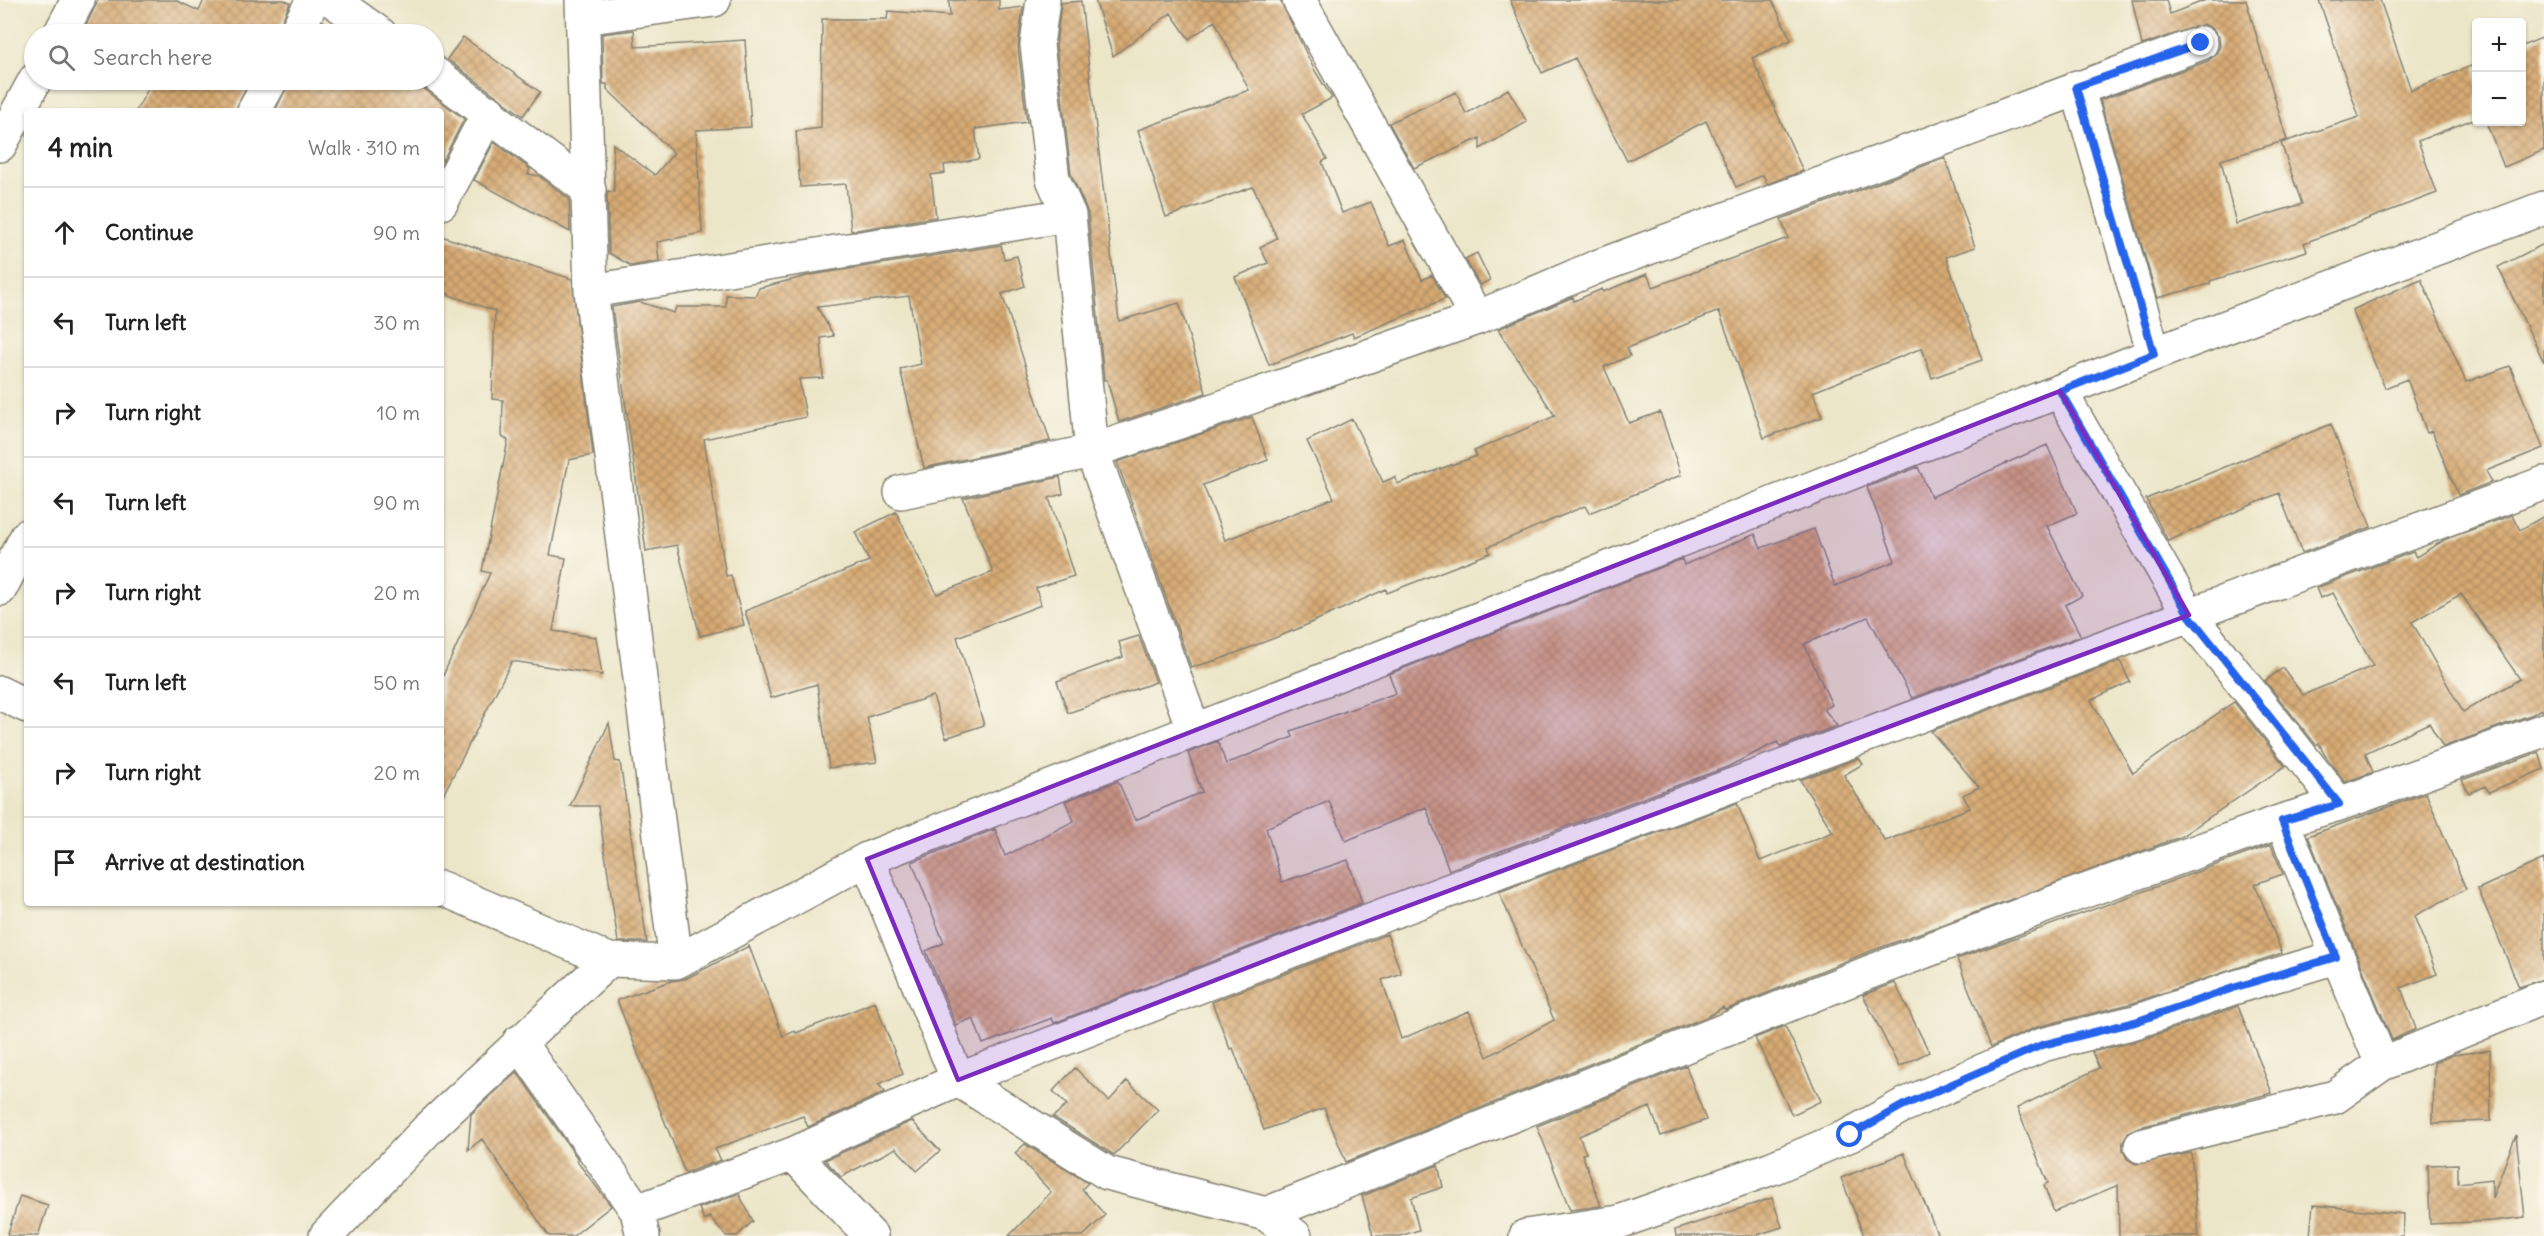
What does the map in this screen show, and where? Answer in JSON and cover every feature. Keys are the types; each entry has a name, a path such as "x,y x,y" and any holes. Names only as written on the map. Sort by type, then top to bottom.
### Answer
{"street":[{"path":"65,24 78,0"},
{"path":"300,24 313,0"},
{"path":"332,0 366,24"},
{"path":"676,962 591,291 582,9 714,0"},
{"path":"1043,0 1037,45 1053,179 1069,215 1092,451 1194,730"},
{"path":"1299,0 1477,318"},
{"path":"901,492 1092,451 1477,318 1594,268 2076,87 2201,43"},
{"path":"444,80 589,190"},
{"path":"2076,87 2154,354"},
{"path":"0,145 30,90"},
{"path":"256,108 266,90"},
{"path":"444,197 489,112"},
{"path":"444,889 609,960 676,962 867,859 2154,354 2544,208"},
{"path":"591,291 1069,215"},
{"path":"2060,391 2189,615 2339,804"},
{"path":"519,1042 640,1224 958,1080 1373,919 2544,483"},
{"path":"0,588 24,542"},
{"path":"0,693 24,705"},
{"path":"1266,1214 1880,968 2074,895 2282,821 2339,804 2544,730"},
{"path":"2282,821 2336,957 2382,1064"},
{"path":"867,859 958,1080 1107,1173 1266,1214 1295,1236"},
{"path":"1526,1236 1630,1218 1782,1164 1850,1135 1902,1106 2042,1045 2135,1022 2233,988 2336,957"},
{"path":"326,1236 427,1130 609,960"},
{"path":"2141,1146 2335,1097 2382,1064 2544,997"},
{"path":"793,1154 871,1236"}],"highlighted area":[{"path":"2060,391 2189,615 1373,919 958,1080 867,859"}],"building":[{"path":"98,0 175,0 199,11 204,0 284,0 290,3 281,24 87,24"},
{"path":"949,0 999,0 999,10 1023,7 1018,47 1027,122 975,129 979,159 944,165 945,173 931,175 936,217 851,231 846,184 800,187 796,131 821,128 822,19 887,19 888,11 950,16"},
{"path":"1095,0 1280,0 1315,71 1332,98 1302,114 1327,159 1322,162 1342,213 1371,202 1389,246 1405,240 1422,280 1432,275 1445,299 1354,337 1352,333 1269,365 1235,277 1268,263 1260,247 1277,238 1253,187 1166,217 1138,130 1249,90 1215,21 1189,39 1171,13 1113,56"},
{"path":"1510,0 1772,0 1791,40 1752,58 1803,171 1767,184 1763,175 1736,187 1706,121 1627,161 1575,58 1542,73"},
{"path":"2132,0 2166,0 2170,14 2206,0 2246,0 2287,140 2221,160 2236,224 2302,204 2281,143 2359,117 2319,0 2380,0 2411,90 2472,66 2472,120 2418,141 2437,193 2304,243 2307,251 2210,281 2210,284 2157,298 2100,100 2208,61 2216,54 2220,46 2219,37 2213,29 2204,24 2142,45"},
{"path":"1081,1 1119,321 1179,303 1206,393 1119,422 1107,380 1104,380 1088,213 1071,174 1056,45 1061,3"},
{"path":"634,30 635,47 745,40 751,127 696,130 702,233 657,242 659,261 631,266 609,253 607,195 608,191 614,192 613,144 655,175 674,153 607,89 607,84 603,84 602,34"},
{"path":"463,37 540,92 523,116 447,59"},
{"path":"2544,37 2544,150 2504,167 2488,126 2526,126 2526,44"},
{"path":"1508,89 1527,122 1480,149 1480,138 1414,168 1389,123 1456,92 1466,114"},
{"path":"148,90 245,90 236,108 138,108"},
{"path":"285,90 426,90 464,119 444,158 444,108 276,108"},
{"path":"494,142 530,169 528,174 539,176 569,199 570,232 474,180"},
{"path":"1945,158 1975,247 1946,257 1982,360 1932,378 1922,348 1813,392 1822,417 1764,438 1719,311 1627,348 1630,356 1604,367 1629,423 1660,412 1681,475 1589,513 1585,506 1488,547 1490,553 1387,593 1386,589 1295,630 1218,660 1191,667 1117,462 1252,417 1268,460 1203,485 1225,540 1334,498 1307,441 1352,419 1383,482 1395,477 1397,484 1477,456 1474,451 1555,416 1498,329 1573,297 1574,301 1602,289 1603,292 1647,274 1653,287 1788,238 1781,219"},
{"path":"444,237 572,279 593,455 569,460 550,555 566,558 553,631 596,637 602,675 512,661 444,793 444,673 490,573 482,571 508,440 502,436 503,400 492,399 495,311 444,293"},
{"path":"2544,244 2544,362 2498,267"},
{"path":"1001,245 1004,259 1017,256 1025,286 1002,294 1050,441 924,468 900,369 921,364 909,296 817,307 834,336 821,338 823,378 799,379 806,417 704,439 726,576 731,575 744,625 700,636 677,545 646,551 612,307 640,302 674,313 676,307 726,307 726,295 755,296 759,288 811,275"},
{"path":"1477,253 1490,280 1480,285 1465,259"},
{"path":"2421,279 2466,382 2510,366 2543,448 2486,471 2492,482 2458,495 2432,431 2427,433 2407,379 2385,388 2352,310"},
{"path":"2331,424 2371,527 2302,553 2279,493 2168,541 2146,499"},
{"path":"2047,445 2077,513 2047,526 2082,596 2065,605 2081,636 1912,698 1868,617 1804,644 1832,705 1824,709 1837,726 1780,747 1777,742 1727,767 1449,870 1426,807 1346,841 1329,801 1266,828 1282,882 1348,860 1362,903 1054,1023 1052,1018 983,1044 973,1018 956,1025 926,951 944,943 912,862 995,829 1005,856 1074,821 1065,801 1118,781 1135,820 1202,792 1188,753 1218,741 1226,764 1293,737 1291,731 1396,693 1389,674 1682,559 1684,565 1755,534 1761,548 1814,529 1835,586 1895,561 1867,487 1918,467 1931,497"},
{"path":"1060,477 1063,494 1049,498 1074,576 1036,588 1041,605 957,637 984,725 946,738 933,696 867,717 877,762 829,768 817,684 771,698 745,611 869,561 855,532 896,512 937,594 993,572 963,498"},
{"path":"2512,515 2520,530 2544,516 2544,712 2541,709 2443,747 2429,723 2365,753 2373,772 2345,782 2324,754 2319,743 2316,745 2265,681 2283,668 2303,695 2373,666 2333,593 2320,598 2316,588 2413,552 2416,557 2446,539","holes":["2461,594 2520,679 2463,712 2412,622"]},
{"path":"1139,636 1156,682 1068,713 1057,681 1123,657 1119,642"},
{"path":"2120,661 2130,682 2091,700 2133,773 2234,702 2285,766 2180,837 1863,954 1725,1010 1723,1007 1709,1016 1346,1162 1324,1108 1264,1130 1233,1048 1230,1049 1212,1002 1387,934 1401,973 1382,980 1401,1039 1469,1011 1487,1057 1554,1020 1499,892 1737,803 1760,861 1833,832 1800,780 1859,758 1863,764 1844,775 1885,841 1970,808 1963,795 1979,787 1931,731"},
{"path":"609,723 615,761 620,762 647,942 618,942 598,806 570,806"},
{"path":"2539,752 2544,769 2489,792 2485,786 2469,793 2462,780"},
{"path":"2426,793 2466,889 2414,916 2437,974 2401,988 2416,1029 2392,1040 2308,836"},
{"path":"2271,845 2283,874 2255,884 2282,953 2130,1004 2037,1027 1991,1047 1957,959"},
{"path":"2544,859 2544,979 2519,987 2478,889"},
{"path":"749,946 783,1036 875,1002 903,1074 878,1084 885,1092 808,1127 803,1116 715,1149 721,1160 685,1173 617,1000 671,981 685,979"},
{"path":"1895,983 1929,1052 1899,1067 1863,995"},
{"path":"2238,1006 2272,1093 2136,1128 2128,1133 2123,1141 2123,1150 2127,1159 2136,1164 2191,1153 2199,1236 2119,1236 2118,1185 2054,1212 2044,1185 2048,1183 2017,1108 2099,1068 2092,1052 2141,1040"},
{"path":"1785,1026 1821,1101 1792,1115 1755,1038"},
{"path":"2490,1050 2491,1121 2433,1123 2434,1063 2453,1055"},
{"path":"1686,1066 1706,1120 1661,1136 1650,1107 1579,1136 1586,1153 1582,1154 1601,1206 1570,1210 1537,1126"},
{"path":"1075,1068 1109,1101 1127,1081 1158,1110 1114,1155 1053,1117 1067,1105 1053,1091"},
{"path":"517,1072 578,1159 576,1160 611,1206 573,1236 549,1236 482,1139 468,1150 471,1114"},
{"path":"912,1121 940,1151 917,1171 896,1148 841,1177 825,1160"},
{"path":"2516,1135 2525,1217 2430,1224 2428,1165 2458,1164 2458,1183 2492,1179 2492,1198"},
{"path":"1025,1144 1088,1183 1082,1189 1105,1215 1083,1236 1009,1236 1051,1192 1015,1153"},
{"path":"1904,1153 1938,1236 1864,1236 1841,1178"},
{"path":"1438,1165 1443,1187 1411,1198 1419,1230 1400,1236 1373,1236 1362,1196"},
{"path":"739,1194 753,1221 737,1236 726,1236 710,1217 704,1220 699,1208"},
{"path":"20,1196 48,1205 38,1236 7,1236"},
{"path":"1772,1198 1782,1227 1754,1236 1676,1236 1675,1230"},
{"path":"2313,1205 2404,1214 2403,1236 2310,1236"}],"route":[{"path":"1850,1135 1902,1106 2042,1045 2135,1022 2233,988 2336,957 2282,821 2339,804 2189,615 2060,391 2154,354 2076,87 2201,43"}]}
